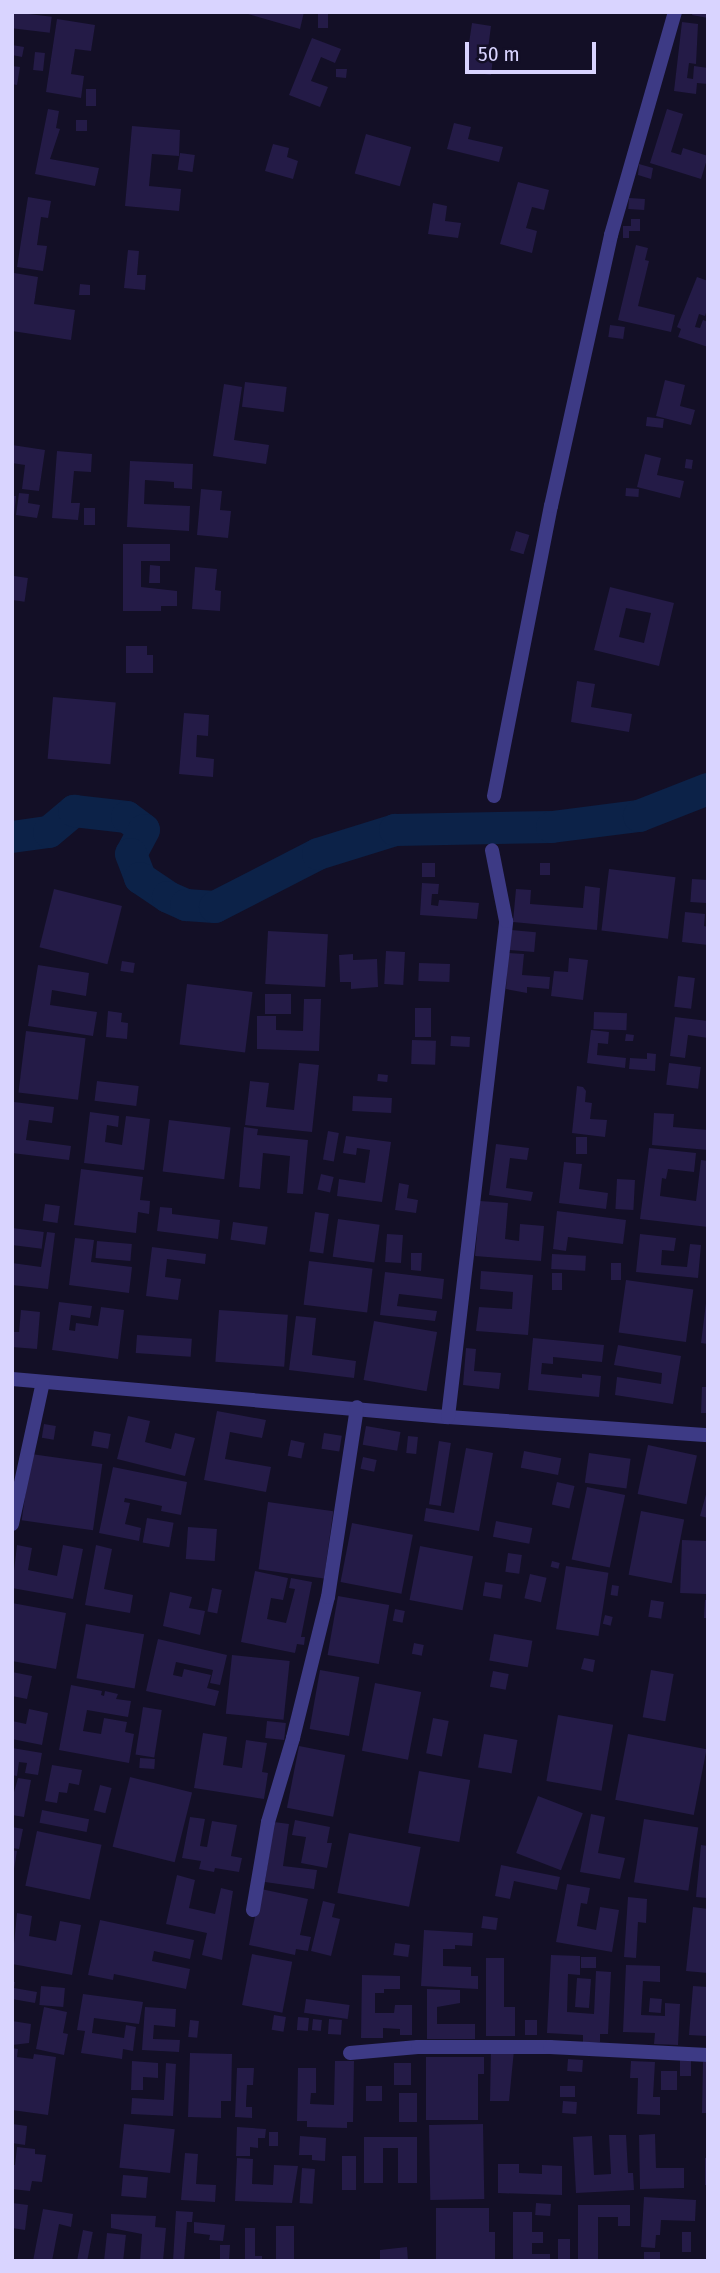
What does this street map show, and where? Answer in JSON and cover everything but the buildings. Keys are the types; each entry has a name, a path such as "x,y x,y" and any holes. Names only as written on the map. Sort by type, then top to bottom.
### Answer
{"street":[{"path":"494,796 551,506 611,235 675,12"},
{"path":"448,1417 506,921 492,850"},
{"path":"12,1380 356,1407 448,1417 708,1435"},
{"path":"12,1524 43,1382"},
{"path":"253,1910 268,1822 293,1738 328,1597 356,1407"},
{"path":"350,2053 418,2047 550,2047 708,2055"}],"waterway":[{"path":"12,837 49,832 74,811 127,817 144,830 131,854 140,878 168,897 186,905 215,907 318,854 395,830 552,827 639,816 708,789"}]}
